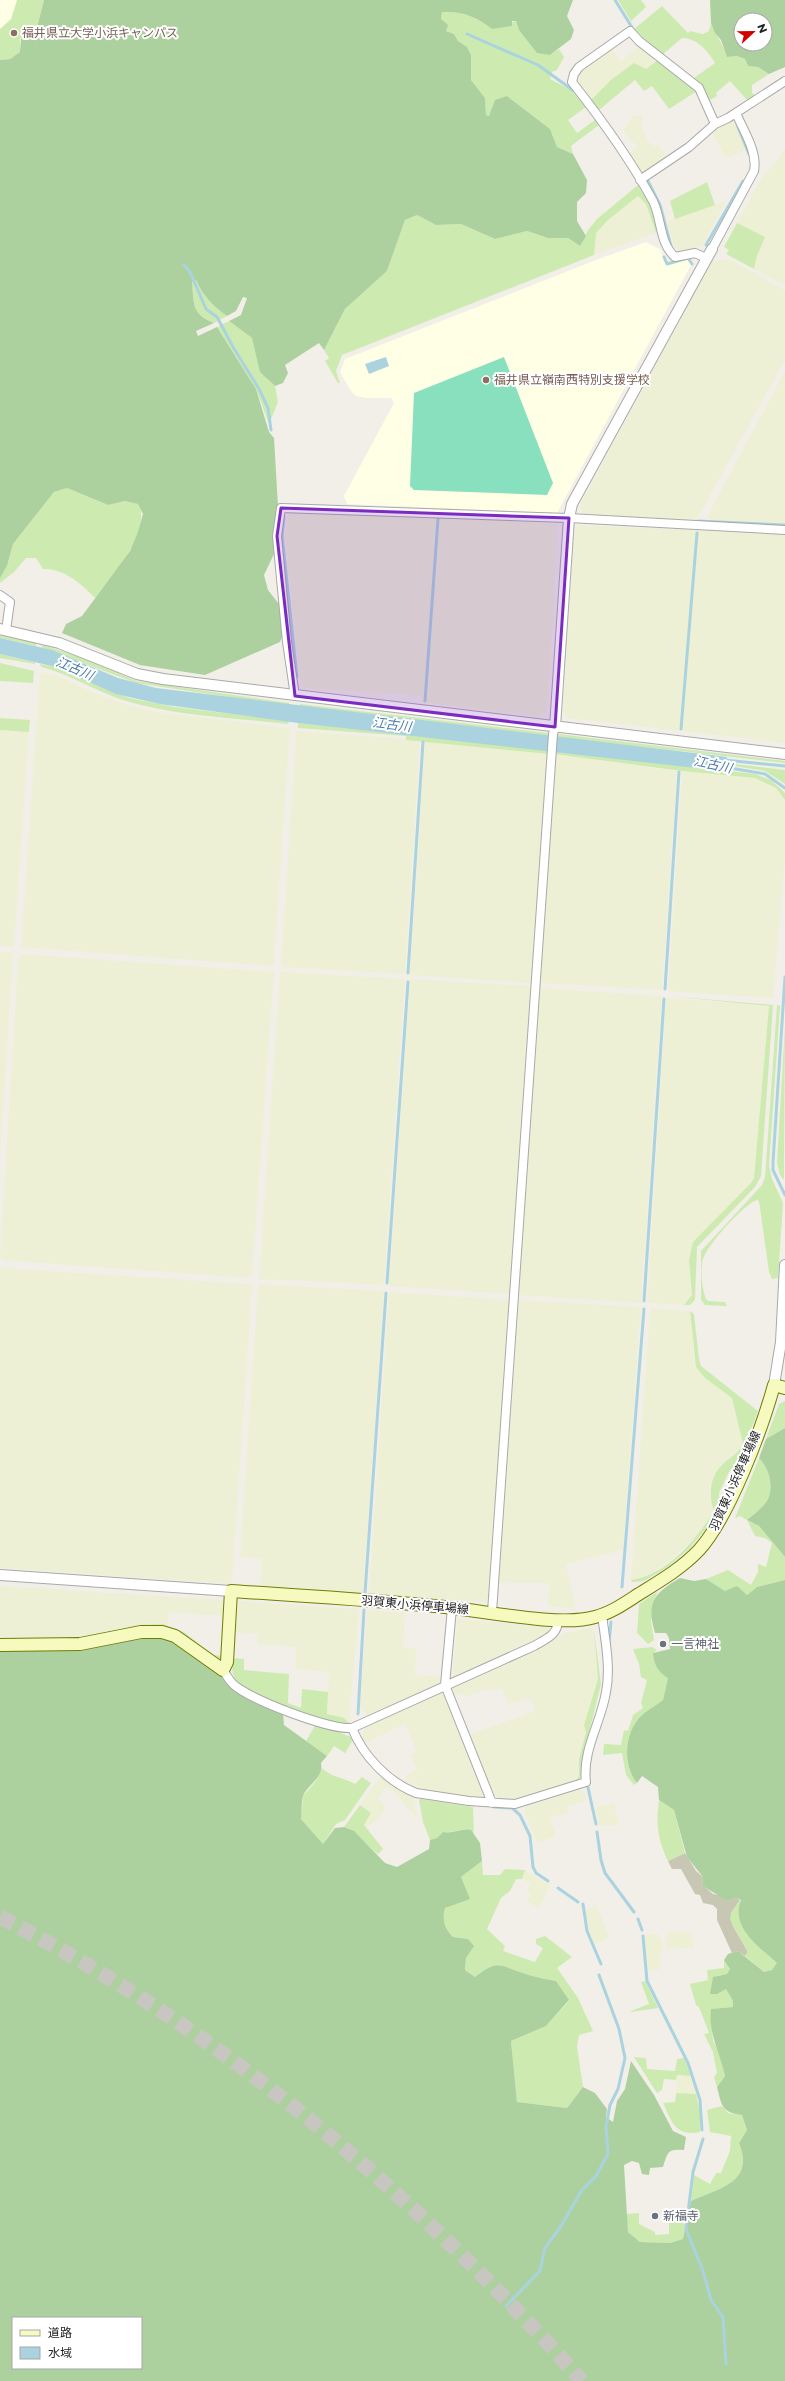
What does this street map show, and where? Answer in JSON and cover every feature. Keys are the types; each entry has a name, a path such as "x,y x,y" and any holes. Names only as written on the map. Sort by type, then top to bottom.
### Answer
{"main road":[{"name":"羽賀東小浜停車場線","path":"231,1591 452,1608 558,1620 583,1620 602,1615 674,1571 698,1551 709,1538 724,1511 766,1412 779,1386"},
{"path":"0,1645 80,1644 152,1631 175,1636 223,1670 227,1662 231,1591"}],"street":[{"path":"706,258 695,253 675,257 667,250 654,204 603,121 572,82 574,74 580,67 630,31 639,41 696,85 704,97 715,124"},
{"path":"640,180 689,147 715,124 777,88 785,80"},
{"path":"492,1612 569,518 572,504 754,171 755,164 752,150 736,113"},
{"path":"295,696 287,642 277,536 281,508 569,518 785,530"},
{"path":"0,595 10,602 3,629 80,650 137,674 554,731 785,754"},
{"path":"779,1386 785,1265"},
{"path":"0,1575 231,1591"},
{"path":"452,1608 445,1685 492,1802"},
{"path":"352,1728 356,1737 376,1765 408,1790 447,1798 492,1802 526,1802 586,1782 585,1762 606,1692 606,1653 602,1615"},
{"path":"223,1670 232,1683 248,1694 331,1726 352,1728 540,1642 554,1633 558,1628 558,1620"}],"highlighted area":[{"path":"281,508 569,518 555,727 295,696 277,536"}],"shaded area":[{"name":"福井県立大学小浜キャンパス","path":"0,0 44,0 37,27 20,39 20,52 10,59 0,60"},
{"path":"640,46 658,60 646,69 612,79 591,100 578,82 582,70 612,49 621,61"},
{"path":"634,116 642,116 642,128 647,139 653,147 658,144 668,158 644,174 640,174 628,155 637,147 623,129"},
{"path":"734,121 747,150 725,158 712,131 720,125"},
{"path":"785,148 785,285 754,269 757,256 765,237 737,223 763,176 779,158"},
{"path":"638,196 646,204 656,233 594,255 596,233 608,220"},
{"path":"726,201 702,246 678,251 674,247 667,221"},
{"name":"福井県立嶺南西特別支援学校","path":"646,242 660,249 666,265 687,259 691,265 557,513 347,504 344,496 394,403 391,398 366,398 356,396 351,391 340,372 345,359 596,260"},
{"path":"730,260 785,290 785,360 694,524 584,516 579,507 712,261"},
{"path":"785,371 785,523 710,520 707,517"},
{"path":"289,512 558,523 547,710 539,716 422,702 422,696 305,688 300,681 285,537"},
{"path":"575,525 785,534 785,743 568,718 563,711"},
{"path":"40,672 55,675 101,696 130,706 164,713 290,728 274,964 271,966 21,947"},
{"path":"0,730 29,732 14,947 0,946"},
{"path":"296,731 420,740 405,974 281,967"},
{"path":"425,741 548,754 534,982 532,983 410,975"},
{"path":"554,754 677,771 662,990 539,983"},
{"path":"682,771 755,778 776,788 785,800 785,861 773,998 668,991"},
{"path":"0,952 13,953 0,1160"},
{"path":"21,954 274,972 252,1276 249,1278 3,1260 0,1257 18,959"},
{"path":"280,972 405,979 384,1285 259,1279"},
{"path":"410,979 529,986 533,989 512,1292 510,1294 389,1286"},
{"path":"539,988 662,996 641,1303 518,1295"},
{"path":"666,998 769,1005 754,1178 751,1183 693,1243 689,1260 692,1295 684,1305 647,1303"},
{"path":"2,1268 248,1284 252,1286 232,1584 0,1568 0,1270"},
{"path":"258,1284 384,1291 363,1594 260,1587 262,1559 240,1557"},
{"path":"389,1292 509,1300 511,1302 490,1599 486,1602 369,1594"},
{"path":"518,1300 641,1307 623,1550 566,1564 576,1609 548,1606 549,1583 498,1582"},
{"path":"650,1308 690,1311 694,1359 705,1378 732,1398 743,1444 741,1449 721,1465 717,1472 709,1491 714,1511 695,1538 672,1559 657,1570 644,1578 631,1580"},
{"path":"0,1586 227,1600 226,1616 169,1612 168,1625 137,1625 82,1638 0,1638"},
{"path":"235,1601 359,1609 349,1723 344,1718 327,1714 329,1672 295,1669 296,1647 257,1644 257,1634 233,1632"},
{"path":"367,1610 405,1613 403,1647 416,1648 415,1675 441,1677 441,1682 367,1717 365,1710 360,1709"},
{"path":"459,1619 552,1628 533,1644 453,1678 457,1621"},
{"path":"590,1628 594,1630 598,1679 584,1725 586,1732 579,1759 579,1776 576,1781 522,1798 499,1799 493,1792 469,1735 535,1711 530,1698 508,1704 502,1688 493,1691 492,1688 465,1697 463,1693 454,1695 452,1686 565,1633"},
{"path":"440,1690 444,1693 484,1794 482,1799 431,1792 404,1781 409,1774 417,1770 411,1755 417,1752 405,1724 365,1743 362,1738 366,1724"},
{"path":"381,1777 413,1797 418,1820 390,1787 385,1788 378,1798 385,1808 380,1817 367,1828 364,1825 360,1805"},
{"path":"579,1789 584,1793 587,1800 567,1807 568,1813 550,1817 556,1837 537,1842 524,1810 526,1807"},
{"path":"614,1803 619,1825 599,1825 596,1807"},
{"path":"685,1853 696,1871 703,1877 702,1885 713,1894 720,1895 726,1901 737,1898 740,1900 731,1913 733,1926 748,1952 745,1956 738,1951 732,1953 717,1920 717,1909 713,1905 703,1903 700,1895 695,1894 681,1869 672,1869 668,1861"},
{"path":"525,1870 550,1886 539,1908 526,1901 531,1894 526,1891 531,1884 522,1879"},
{"path":"597,1905 609,1938 594,1944 585,1911"},
{"path":"670,1932 691,1933 694,1948 667,1949 665,1936"},
{"path":"645,1935 659,1935 664,1949 659,1955 661,1969 650,1971 647,1963"},
{"path":"677,2075 691,2076 696,2094 676,2093"}],"green space":[{"name":"福井県立大学小浜キャンパス","path":"17,0 44,0 37,27 20,39 20,52 10,59 0,60 0,29 11,19"},
{"path":"44,0 573,0 567,16 574,30 571,39 550,55 537,53 519,30 516,21 512,21 512,26 492,29 481,21 463,14 442,12 441,19 448,25 446,31 454,34 458,41 467,47 471,55 471,80 485,98 486,115 489,116 495,100 507,96 550,129 557,147 573,154 587,180 586,193 577,202 577,221 586,236 580,246 568,238 548,238 527,231 495,239 461,224 436,225 417,215 405,220 387,271 345,309 324,350 319,343 285,365 288,373 283,383 275,386 260,372 252,338 229,321 241,315 247,298 243,297 236,311 227,316 209,300 196,280 192,282 194,302 197,312 207,320 214,323 196,331 198,336 217,327 256,389 269,432 274,438 278,506 273,535 274,554 264,575 268,590 279,604 282,637 280,642 205,675 140,665 62,633 66,624 82,616 130,551 138,532 143,514 138,504 125,501 108,505 67,488 54,492 13,544 7,566 0,578 0,60 10,59 20,52 21,39 37,27"},
{"path":"618,0 641,0 646,7 631,21"},
{"path":"710,0 785,0 785,67 769,74 758,67 748,66 745,59 737,56 727,57 721,40 715,33 711,23"},
{"path":"662,6 688,33 690,31 703,34 709,31 711,23 727,57 737,56 745,59 748,66 758,67 769,74 752,85 752,93 758,97 749,102 730,81 716,93 717,96 710,100 694,78 715,63 702,46 693,40 682,38 662,55 634,29"},
{"path":"442,12 463,14 475,18 492,29 516,21 519,30 550,55 559,49 564,57 557,70 552,72 550,79 571,90 586,107 568,120 577,133 595,120 599,125 571,146 573,154 557,147 550,129 507,96 489,116 486,115 485,98 471,80 471,55 467,47 458,41 454,34 446,31 441,19"},
{"path":"658,60 697,91 669,109 652,86 644,91 635,80 599,110 591,100 612,79 634,63 646,69"},
{"path":"707,182 715,205 675,219 670,201"},
{"path":"638,185 654,214 657,227 656,233 646,204 638,196 608,220 596,233 594,255 342,355 336,371 340,383 338,383 325,361 329,358 324,350 345,309 387,271 405,220 417,215 436,225 461,224 495,239 527,231 548,238 568,238 580,246 588,230 597,219"},
{"path":"737,223 765,237 757,256 754,269 726,254 729,250 724,247"},
{"path":"196,280 209,300 227,316 214,323 207,320 197,312 194,302 192,282"},
{"path":"229,321 252,338 268,380 275,386 278,402 269,424 256,389 217,327"},
{"path":"504,357 553,483 547,495 414,490 410,486 414,393"},
{"path":"67,488 108,505 125,501 139,504 141,516 140,528 135,541 120,566 95,598 78,582 65,574 50,569 43,569 36,558 26,558 14,572 0,583 0,578 7,566 13,544 54,492"},
{"path":"0,635 36,643 36,646 0,638"},
{"path":"43,645 83,658 137,681 289,703 290,706 136,683 41,647"},
{"path":"0,654 35,662 35,664 0,658"},
{"path":"0,663 34,671 33,683 0,681"},
{"path":"40,664 56,667 129,698 175,707 289,721 288,724 205,716 163,710 123,700 62,674 41,667"},
{"path":"300,704 548,733 550,736 299,706"},
{"path":"0,718 30,720 29,732 0,730"},
{"path":"298,723 548,750 548,754 406,740 406,736 298,728"},
{"path":"558,734 785,761 785,763 556,737"},
{"path":"555,751 755,774 771,780 785,793 785,800 776,788 755,778 682,771 554,754"},
{"path":"727,763 785,770 785,784 765,771 727,765"},
{"path":"667,996 773,1005 761,1176 755,1187 697,1247 695,1300 690,1305 684,1305 692,1295 689,1260 693,1242 751,1183 754,1178 769,1006"},
{"path":"777,1005 780,1006 769,1166 772,1179 783,1203 778,1278 772,1279 769,1272 759,1201 757,1200 743,1209 735,1217 706,1252 702,1263 702,1279 706,1299 708,1301 725,1302 727,1306 705,1305 701,1300 701,1251 762,1185 765,1177"},
{"path":"785,1025 784,1180 780,1175 777,1163"},
{"path":"690,1311 694,1314 701,1366 758,1411 739,1460 729,1472 719,1493 719,1507 705,1530 688,1550 666,1568 644,1581 632,1582 631,1580 644,1577 668,1564 689,1544 707,1522 714,1511 711,1499 711,1486 715,1474 743,1444 732,1398 705,1378 696,1367"},
{"path":"785,1401 785,1428 766,1439 779,1404"},
{"path":"785,1428 785,1557 759,1526 747,1520 764,1505 770,1494 770,1477 763,1462 759,1458 766,1439"},
{"path":"759,1458 763,1462 770,1477 771,1489 768,1499 764,1505 747,1520 740,1516 735,1518"},
{"path":"747,1520 759,1526 785,1557 785,1580 757,1587 747,1595 725,1591 706,1579 728,1570 751,1585 758,1572 758,1564 766,1567 772,1543 765,1538 755,1536"},
{"path":"680,1578 694,1581 706,1579 725,1591 737,1586 747,1595 757,1587 785,1580 785,2381 0,2381 0,1648 141,1635 173,1639 221,1674 283,1712 284,1725 327,1756 321,1763 318,1777 303,1796 301,1819 323,1844 335,1828 344,1827 354,1831 385,1863 397,1867 429,1849 430,1840 437,1838 443,1832 471,1830 480,1843 482,1861 461,1877 470,1899 445,1908 444,1917 446,1927 453,1937 468,1939 474,1946 466,1958 465,1970 475,1977 483,1971 498,1965 531,1976 556,1981 569,2000 546,2026 511,2041 517,2102 567,2108 583,2087 595,2093 607,2109 606,2117 613,2122 617,2101 625,2089 631,2061 654,2095 673,2131 686,2137 684,2150 674,2150 669,2152 663,2167 650,2168 649,2175 642,2174 639,2163 632,2161 624,2165 628,2232 640,2242 670,2243 683,2239 691,2201 732,2182 742,2167 743,2156 739,2143 747,2130 742,2115 726,2110 720,2099 717,2087 725,2076 711,2026 711,2009 733,2007 733,2001 726,1989 717,1994 710,1994 713,1977 727,1974 730,1969 724,1960 728,1954 738,1951 764,1972 772,1970 777,1963 748,1936 743,1928 739,1910 741,1900 737,1898 726,1901 702,1885 703,1877 687,1857 674,1810 659,1800 658,1787 642,1776 637,1783 629,1767 627,1748 632,1729 643,1714 663,1700 668,1678 657,1668 653,1653 670,1649 669,1638 666,1633 655,1633 651,1614 654,1600 664,1589"},
{"path":"657,1592 651,1621 654,1640 648,1644 637,1633 639,1604"},
{"path":"162,1624 184,1632 213,1655 224,1656 223,1659 220,1661 83,1641 0,1641 0,1638 82,1638 137,1625"},
{"path":"594,1630 601,1684 583,1757 580,1778 576,1781 579,1776 579,1759 586,1732 584,1725 598,1679"},
{"path":"652,1647 657,1650 653,1653 668,1678 663,1700 643,1714 632,1729 629,1738 627,1757 632,1775 637,1783 634,1785 626,1775 622,1753 603,1755 604,1744 621,1745 624,1730 628,1731 633,1715 643,1708 641,1703 647,1680 641,1677 639,1664 633,1649"},
{"path":"232,1658 244,1659 244,1670 289,1674 288,1703 301,1708 302,1689 328,1692 327,1714 344,1718 349,1723 327,1721 311,1716 279,1704 242,1686 234,1677 232,1670"},
{"path":"316,1724 354,1738 345,1753 334,1746 327,1756 306,1741"},
{"path":"322,1768 334,1776 355,1784 362,1777 371,1783 345,1820 336,1824 323,1844 301,1819 303,1796 316,1781"},
{"path":"421,1799 473,1807 474,1834 467,1830 443,1832 437,1838 430,1840 423,1822 419,1800"},
{"path":"659,1800 674,1810 685,1853 668,1861 658,1831"},
{"path":"360,1805 371,1813 364,1825 383,1849 378,1854 358,1836 344,1827"},
{"path":"482,1861 483,1875 500,1875 505,1869 525,1870 522,1879 516,1879 510,1891 501,1898 487,1929 505,1946 503,1951 535,1962 543,1948 536,1944 536,1939 545,1936 572,1957 557,1968 578,1998 593,2031 579,2035 577,2046 583,2087 567,2108 517,2102 511,2041 546,2026 569,2001 556,1981 531,1976 499,1965 489,1967 475,1977 465,1970 468,1939 453,1937 446,1928 443,1920 445,1908 461,1877"},
{"path":"740,1900 750,1938 778,1963 772,1970 764,1972 745,1956 748,1952 730,1920 731,1913"},
{"path":"724,1960 730,1969 727,1975 718,1975 733,2001 733,2007 711,2009 713,2041 721,2055 725,2076 717,2087 714,2077 717,2073 713,2052 704,2034 709,2033 699,2007 696,2005 690,1984 708,1980 707,1970 724,1968"},
{"path":"645,1981 658,2008 631,2012 649,2004 641,1982"},
{"path":"634,2057 646,2058 647,2069 675,2071 677,2059 684,2058 691,2076 677,2075 676,2080 664,2079 662,2090 657,2093"},
{"path":"676,2093 696,2094 701,2116 700,2132 685,2132 680,2130 672,2122 663,2103 675,2102"},
{"path":"722,2106 728,2113 742,2115 747,2130 739,2143 743,2156 742,2167 732,2182 691,2201 694,2175 710,2184 716,2173 721,2173 730,2151 731,2136 710,2132 707,2110"},
{"path":"639,2213 639,2224 655,2232 655,2235 669,2234 669,2223 681,2222 687,2226 683,2239 670,2243 640,2242 628,2232 626,2214"}],"water":[{"path":"386,357 389,366 369,374 365,364"},
{"path":"0,638 52,650 118,678 156,688 727,757 726,771 298,723 160,704 116,694 56,667 0,654"}],"waterway":[{"path":"615,0 633,29"},
{"path":"467,34 538,65 574,91"},
{"path":"738,127 749,154"},
{"path":"648,181 660,205 671,246"},
{"path":"706,245 743,181"},
{"path":"664,257 667,264 688,258 692,264"},
{"path":"184,265 190,272 206,309 217,317 233,347 259,389 268,408 271,430"},
{"path":"284,517 282,536 297,677"},
{"path":"425,701 438,519"},
{"path":"698,521 785,525"},
{"path":"681,729 697,533"},
{"path":"408,973 423,742"},
{"path":"725,760 785,766"},
{"name":"江古川","path":"724,767 765,774 785,788"},
{"path":"665,989 679,772"},
{"name":"江古川","path":"785,977 773,1162 773,1170 785,1195"},
{"path":"387,1283 408,982"},
{"path":"644,1301 664,999"},
{"path":"365,1593 386,1293"},
{"path":"622,1587 644,1309"},
{"path":"358,1714 364,1610"},
{"path":"609,1643 611,1622"},
{"path":"587,1783 596,1824"},
{"path":"494,1807 512,1808 520,1815 530,1836 533,1867 536,1873 548,1881"},
{"path":"597,1832 601,1860 605,1873 634,1912"},
{"path":"558,1888 578,1902"},
{"path":"583,1904 587,1931 601,1964"},
{"path":"638,1919 642,1930"},
{"path":"643,1936 647,1981 688,2063 700,2100 702,2130"},
{"path":"506,2306 540,2271 545,2248 561,2226 582,2190 596,2176 608,2154 606,2127 610,2105 618,2089 625,2058 619,2029 599,1975"},
{"path":"703,2139 693,2172 686,2229 703,2271 711,2300 723,2317 726,2364"}],"tunnel":[{"path":"0,1917 82,1962 161,2011 238,2065 312,2122 384,2183 453,2246 519,2313 582,2381"}],"place":[{"name":"福井県立大学小浜キャンパス","path":"14,33"},
{"name":"福井県立嶺南西特別支援学校","path":"486,380"},
{"name":"一言神社","path":"663,1644"},
{"name":"新福寺","path":"655,2216"}]}
